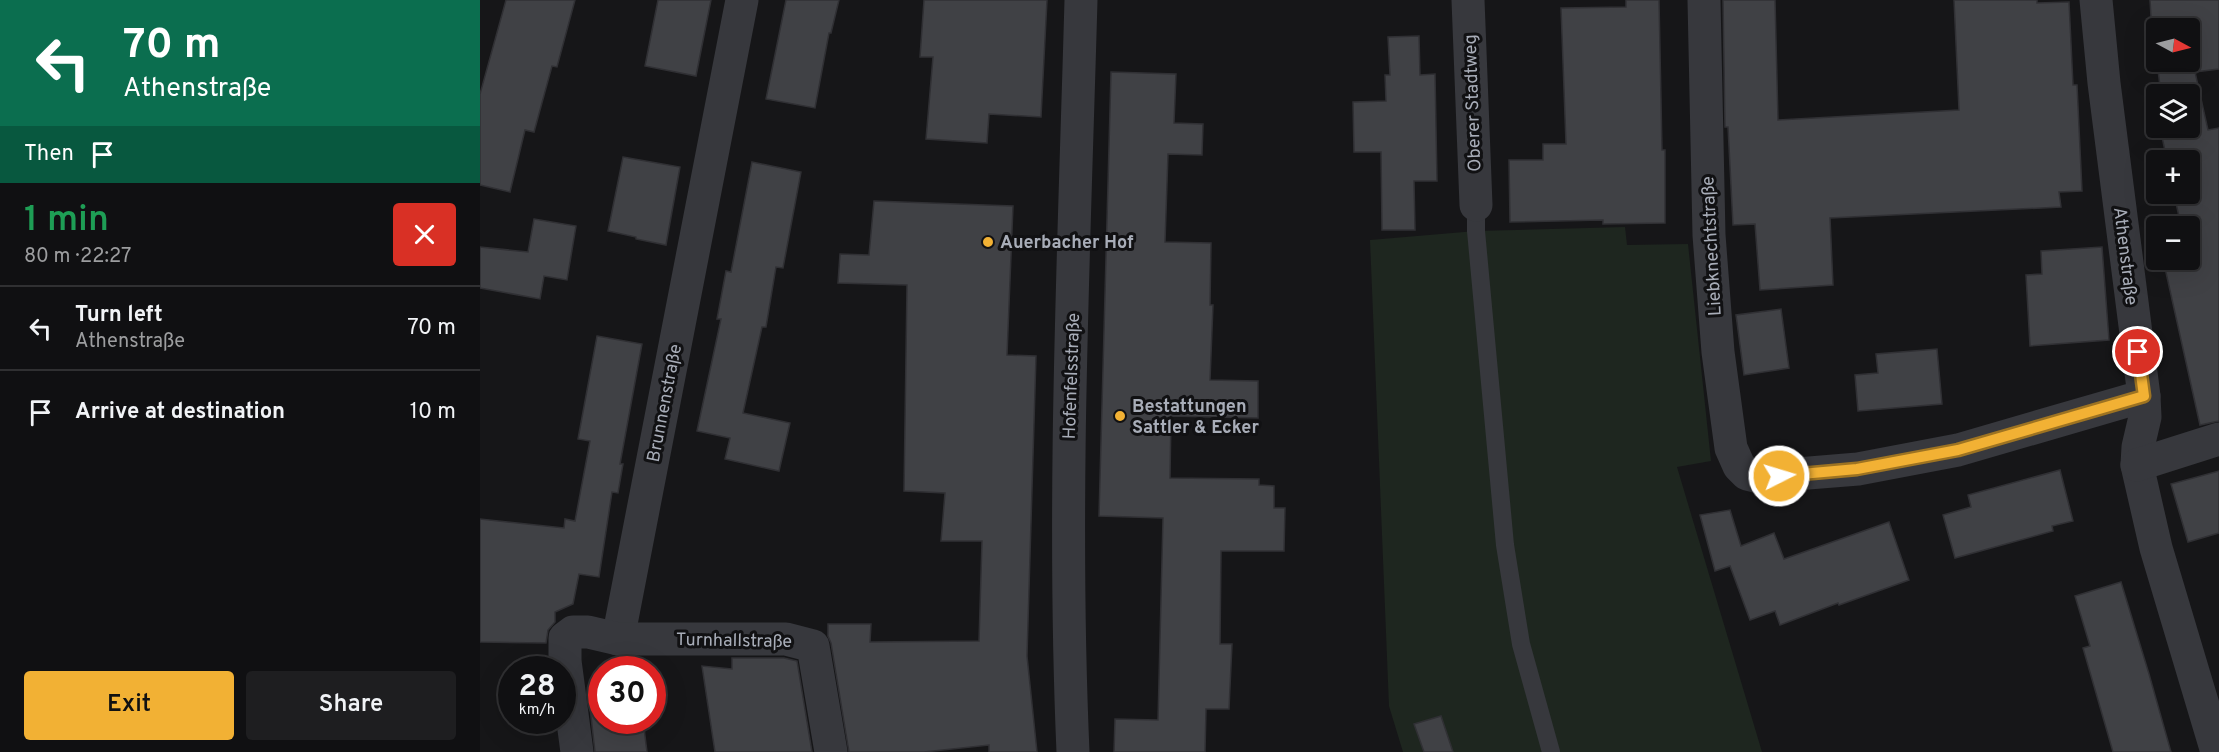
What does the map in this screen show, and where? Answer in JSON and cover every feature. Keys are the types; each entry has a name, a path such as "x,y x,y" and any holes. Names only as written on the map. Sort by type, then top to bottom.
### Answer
{"street":[{"name":"Brunnenstraße","path":"618,639 742,0"},
{"name":"Hofenfelsstraße","path":"1073,752 1068,642 1068,480 1082,0"},
{"name":"Oberer Stadtweg","path":"1468,0 1476,205"},
{"name":"Liebknechtstraße","path":"1704,0 1709,235 1718,352 1731,448 1739,466 1747,474 1759,477 1857,469 1958,450 2144,396"},
{"name":"Athenstraße","path":"2096,0 2104,83 2144,396 2145,417 2138,447 2138,465 2156,548 2217,752"},
{"path":"2138,465 2219,439"},
{"path":"577,752 565,661 565,638 573,632 588,632 618,639"},
{"name":"Turnhallstraße","path":"618,639 786,639 813,646 831,752"}],"lane":[{"path":"1476,205 1476,231 1505,545 1521,644 1551,752"}],"shaded area":[{"path":"1625,227 1627,245 1688,244 1711,461 1677,467 1762,752 1403,752 1389,706 1370,240 1476,231"}],"building":[{"path":"506,0 575,0 557,67 552,66 534,132 525,130 510,192 480,185 480,94"},
{"path":"658,0 711,0 696,76 645,66"},
{"path":"786,0 839,0 831,33 829,33 815,108 766,99"},
{"path":"924,0 1047,0 1041,117 989,114 987,143 926,139 933,57 920,57"},
{"path":"1626,0 1659,0 1662,150 1665,150 1665,223 1603,224 1603,220 1510,222 1509,160 1543,160 1543,144 1566,144 1561,8 1626,7"},
{"path":"1723,0 1775,0 1778,120 1959,110 1954,0 2069,2 2073,85 2077,85 2082,191 2059,192 2061,207 1830,218 1833,285 1760,290 1755,224 1733,225 1728,127 1725,127"},
{"path":"2150,0 2219,0 2219,69 2200,71 2200,18 2151,18"},
{"path":"1419,36 1420,75 1435,74 1437,181 1414,181 1415,230 1382,230 1381,152 1354,152 1353,102 1386,101 1385,75 1390,75 1388,37"},
{"path":"1111,72 1176,74 1174,123 1203,124 1202,155 1168,154 1165,242 1211,243 1210,305 1213,305 1210,380 1258,381 1258,418 1171,416 1170,478 1259,479 1259,485 1274,486 1274,508 1285,508 1284,551 1221,551 1220,644 1232,644 1229,709 1206,709 1205,752 1114,752 1115,719 1158,720 1163,518 1099,516"},
{"path":"2158,72 2195,72 2198,84 2160,84"},
{"path":"2200,94 2208,130 2219,128 2219,421 2200,425 2165,270 2200,270 2200,216 2179,216 2176,204 2200,204 2200,150 2165,150 2162,138 2200,138"},
{"path":"623,157 680,167 666,245 608,231"},
{"path":"752,162 801,172 783,268 776,267 766,327 762,327 743,413 790,423 779,471 725,459 730,438 697,431 721,319 717,319 726,271 731,272"},
{"path":"874,201 1013,206 1007,355 1036,356 1027,656 1037,752 989,752 989,745 924,752 849,752 828,636 828,624 871,624 870,642 979,641 982,541 941,541 945,493 904,491 907,285 838,283 840,254 869,255"},
{"path":"534,219 576,226 567,280 544,276 540,299 480,288 480,247 528,252"},
{"path":"2102,247 2109,340 2030,346 2026,275 2042,274 2041,251"},
{"path":"1781,309 1789,368 1744,375 1736,315"},
{"path":"597,336 642,344 620,464 623,464 618,493 612,492 599,577 579,574 573,604 555,612 555,622 548,630 546,643 480,642 480,519 564,528 565,519 575,521 590,441 578,439"},
{"path":"1937,349 1942,404 1858,411 1855,375 1878,373 1876,354"},
{"path":"2060,470 2073,521 2052,526 2053,531 1955,558 1943,515 1971,507 1968,495"},
{"path":"2219,471 2219,533 2188,542 2171,484"},
{"path":"1730,510 1741,546 1774,533 1784,559 1889,522 1909,580 1780,625 1775,611 1750,620 1730,566 1715,571 1700,515"},
{"path":"2121,582 2171,752 2113,752 2083,648 2090,646 2075,596"},
{"path":"732,658 784,658 797,661 812,752 715,752 702,666 732,669"},
{"path":"1441,716 1453,752 1424,752 1414,724"},
{"path":"593,734 645,734 647,752 595,752"}],"place":[{"name":"Auerbacher Hof","path":"988,242"},
{"name":"Bestattungen Sattler & Ecker","path":"1120,416"}],"route":[{"path":"1779,476 1857,469 1958,450 2144,396 2138,352"}]}
